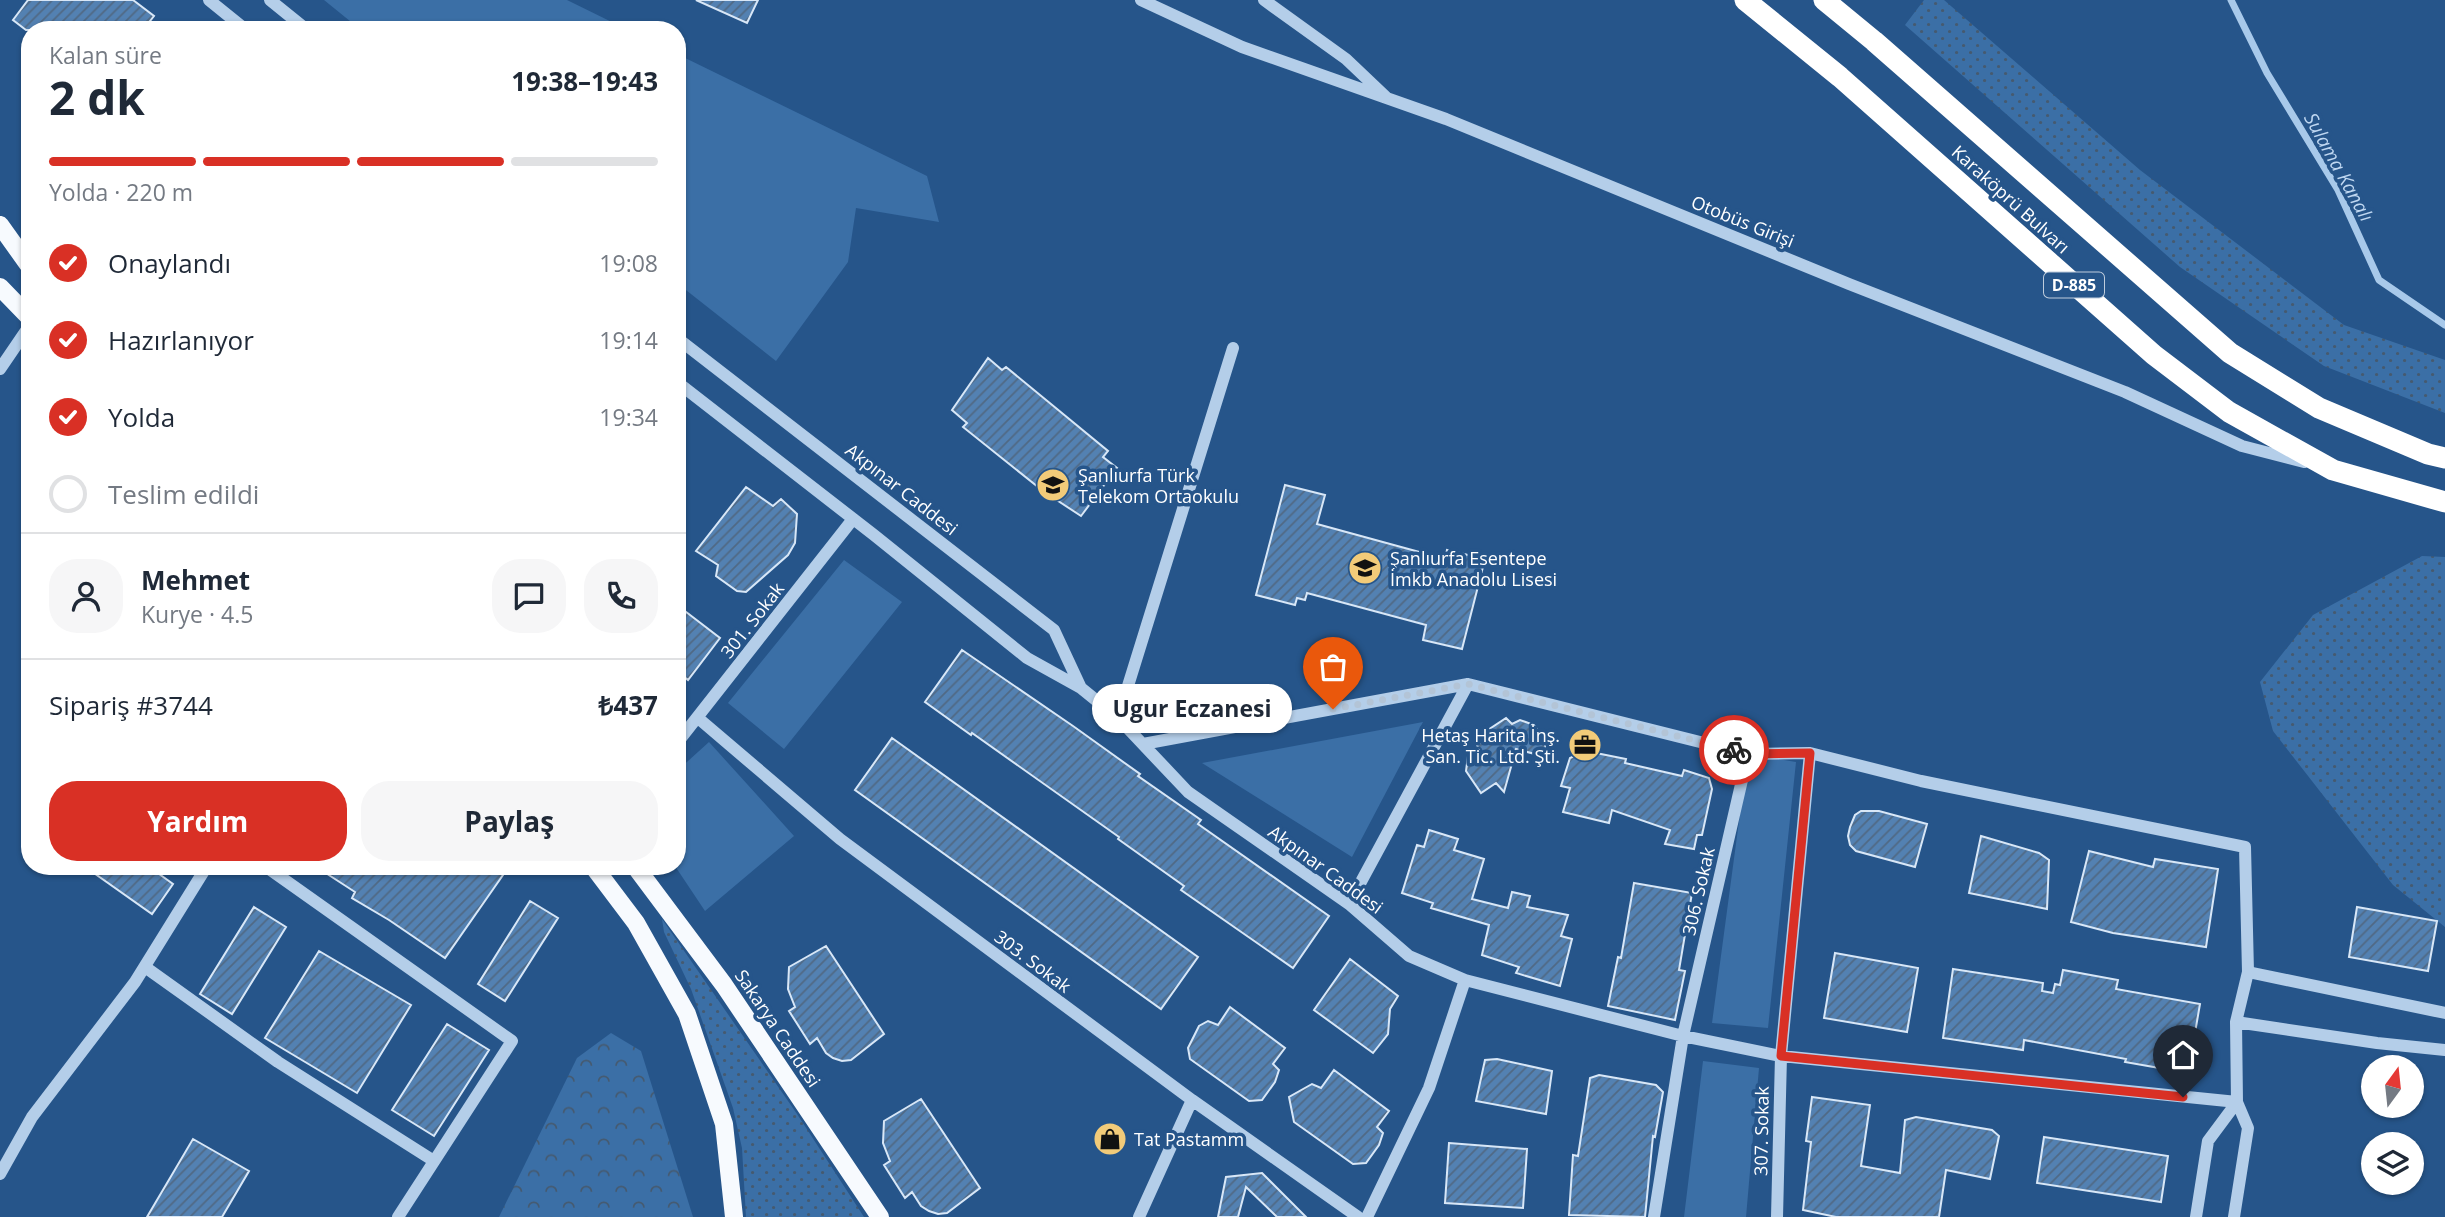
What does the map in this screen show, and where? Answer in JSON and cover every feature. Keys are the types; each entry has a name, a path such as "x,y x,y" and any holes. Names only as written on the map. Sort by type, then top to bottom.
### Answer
{"highway":[{"name":"Karaköprü Bulvarı","path":"1745,0 1840,77 2154,355 2229,412 2333,470 2445,502"},
{"name":"Karaköprü Bulvarı","path":"1824,0 2230,353 2319,408 2428,454 2445,458"}],"main road":[{"path":"0,225 21,254"},
{"path":"0,287 21,309"},
{"path":"600,875 636,923 687,1013 724,1124 734,1217"},
{"name":"Sakarya Caddesi","path":"642,875 724,985 880,1217"}],"street":[{"path":"209,0 235,21"},
{"path":"270,0 296,21"},
{"name":"Otobüs Girişi","path":"1141,0 1242,47 1446,119 1849,284 2125,392 2242,446 2333,470"},
{"path":"1264,0 1346,59 1389,100"},
{"path":"0,369 21,338"},
{"name":"Akpınar Caddesi","path":"686,345 1054,630 1082,688"},
{"path":"1118,719 1233,348"},
{"name":"Akpınar Caddesi","path":"686,389 1027,658 1082,688 1118,719 1188,792 1349,904 1409,956 1465,981"},
{"name":"301. Sokak","path":"686,732 853,519"},
{"path":"1143,744 1468,684 1748,754 1810,753 1921,780 2245,847 2248,972 2236,1022 2237,1102 2248,1128 2234,1217"},
{"path":"1349,904 1468,684"},
{"name":"303. Sokak","path":"698,718 840,839 1192,1100 1358,1217"},
{"name":"307. Sokak","path":"1777,1217 1781,1056 1810,753"},
{"name":"306. Sokak","path":"1654,1217 1683,1036 1748,754"},
{"path":"0,1174 32,1117 145,967 201,875"},
{"path":"278,875 512,1041 398,1217"},
{"path":"145,967 278,1062 434,1161"},
{"path":"2248,972 2445,1013"},
{"path":"1367,1217 1430,1088 1465,981 1683,1036 1781,1056 2237,1102"},
{"path":"2236,1022 2445,1050"},
{"path":"1139,1217 1192,1100"},
{"path":"2196,1217 2208,1141 2237,1102"}],"green space":[{"path":"324,0 567,0 610,21 350,21"},
{"path":"1924,0 1944,0 2140,170 2344,325 2445,360 2445,413 2324,366 2180,267 1905,25"},
{"path":"686,58 927,176 939,222 856,208 848,262 776,361 686,290"},
{"path":"2422,556 2445,557 2445,927 2393,885 2273,731 2260,682 2313,615"},
{"path":"844,560 902,602 784,749 728,703"},
{"path":"1423,722 1352,857 1202,763"},
{"path":"709,742 794,836 705,911 681,875 686,875 686,763"},
{"path":"1748,754 1796,762 1768,1028 1712,1023"},
{"path":"662,919 797,1114 864,1217 746,1217 742,1148 733,1108 691,989 664,932"},
{"path":"611,1033 641,1051 693,1217 499,1217 577,1058"},
{"path":"1703,1061 1759,1068 1746,1217 1684,1217"}],"building":[{"path":"28,0 133,0 154,16 150,21 21,21 21,26 13,20"},
{"path":"696,0 758,0 747,23"},
{"path":"988,358 1002,370 1006,367 1108,451 1103,457 1117,468 1081,516 1043,491 963,427 967,423 952,410"},
{"path":"1285,485 1325,495 1317,524 1445,559 1447,550 1485,559 1462,649 1423,640 1426,625 1307,593 1305,600 1297,598 1295,605 1256,595"},
{"path":"746,487 773,506 781,499 797,514 795,543 788,555 746,592 737,591 716,576 718,565 696,551"},
{"path":"686,612 720,638 688,680 686,678"},
{"path":"962,650 1140,774 1138,776 1201,820 1198,824 1329,916 1293,968 1181,890 1184,886 1118,839 1119,837 925,702"},
{"path":"1506,718 1512,724 1520,720 1534,725 1550,758 1516,749 1504,792 1496,783 1481,793 1466,771 1468,756 1479,750 1477,745 1487,738 1485,732"},
{"path":"892,738 1198,957 1161,1009 855,790"},
{"path":"1586,751 1626,759 1625,763 1682,776 1684,770 1709,778 1712,789 1702,835 1697,835 1694,849 1665,844 1670,830 1612,810 1609,823 1563,812 1570,788 1561,786 1570,758"},
{"path":"1861,811 1879,811 1927,824 1915,867 1856,851 1850,845 1850,827 1855,815"},
{"path":"1429,830 1458,839 1454,850 1484,859 1472,899 1508,908 1512,892 1530,896 1527,907 1568,915 1561,936 1572,939 1560,986 1516,973 1519,967 1482,955 1489,925 1431,908 1433,903 1402,893 1417,845 1424,847"},
{"path":"1981,836 2039,853 2049,860 2047,909 1969,893"},
{"path":"2089,851 2153,867 2155,859 2218,869 2206,947 2113,933 2071,922"},
{"path":"97,875 160,875 173,884 152,914"},
{"path":"329,875 503,875 445,958 352,898 355,892"},
{"path":"1634,883 1692,893 1679,970 1685,971 1675,1020 1608,1006 1618,957 1621,958"},
{"path":"530,901 558,918 505,1001 478,984"},
{"path":"254,907 286,927 232,1014 200,994"},
{"path":"2357,907 2437,921 2428,971 2349,957"},
{"path":"826,946 884,1034 851,1060 833,1058 826,1053 817,1038 810,1044 789,1011 795,1007 788,989 789,967"},
{"path":"319,951 411,1005 357,1093 265,1038"},
{"path":"1835,953 1918,968 1907,1032 1824,1018"},
{"path":"1350,959 1398,996 1390,1009 1388,1034 1373,1053 1314,1010"},
{"path":"1953,969 2043,983 2042,991 2053,993 2055,984 2060,985 2063,970 2118,980 2116,989 2200,1004 2188,1073 2024,1040 2023,1050 1943,1038"},
{"path":"1230,1007 1285,1048 1273,1064 1279,1070 1275,1082 1262,1100 1249,1101 1190,1059 1188,1048 1199,1026 1208,1021 1218,1025"},
{"path":"447,1024 489,1050 434,1136 392,1110"},
{"path":"1497,1059 1552,1071 1546,1114 1476,1101 1485,1060"},
{"path":"1334,1070 1389,1111 1377,1127 1383,1133 1379,1145 1366,1163 1353,1164 1294,1122 1289,1097 1312,1084 1321,1088"},
{"path":"1599,1075 1656,1085 1663,1092 1655,1137 1653,1136 1645,1217 1569,1215 1573,1155 1578,1156 1590,1078"},
{"path":"1812,1097 1870,1105 1861,1166 1900,1173 1905,1120 1916,1117 1992,1130 1999,1136 1990,1179 1946,1170 1939,1217 1836,1217 1803,1210 1811,1142 1806,1141"},
{"path":"921,1099 980,1188 947,1213 929,1211 921,1206 912,1192 905,1198 884,1165 890,1161 883,1143 884,1121"},
{"path":"2044,1137 2168,1156 2161,1202 2037,1183"},
{"path":"193,1139 249,1171 222,1217 147,1217"},
{"path":"1449,1143 1527,1149 1523,1208 1445,1203"},
{"path":"1262,1173 1306,1217 1277,1217 1246,1187 1238,1217 1218,1217 1226,1177"}],"waterway":[{"name":"Sulama Kanalı","path":"2231,0 2267,73 2338,190 2379,280 2445,325"}],"way so far":[{"path":"1333,709 1468,684 1734,750"}],"place":[{"name":"Şanlıurfa Türk Telekom Ortaokulu","path":"1053,485"},
{"name":"Şanlıurfa Esentepe İmkb Anadolu Lisesi","path":"1365,568"},
{"name":"Ugur Eczanesi","path":"1333,709"},
{"name":"Hetaş Harita İnş. San. Tic. Ltd. Şti.","path":"1585,745"},
{"name":"Tat Pastamm","path":"1110,1139"}],"route":[{"path":"1734,750 1748,754 1810,753 1781,1056 2183,1097"}]}
